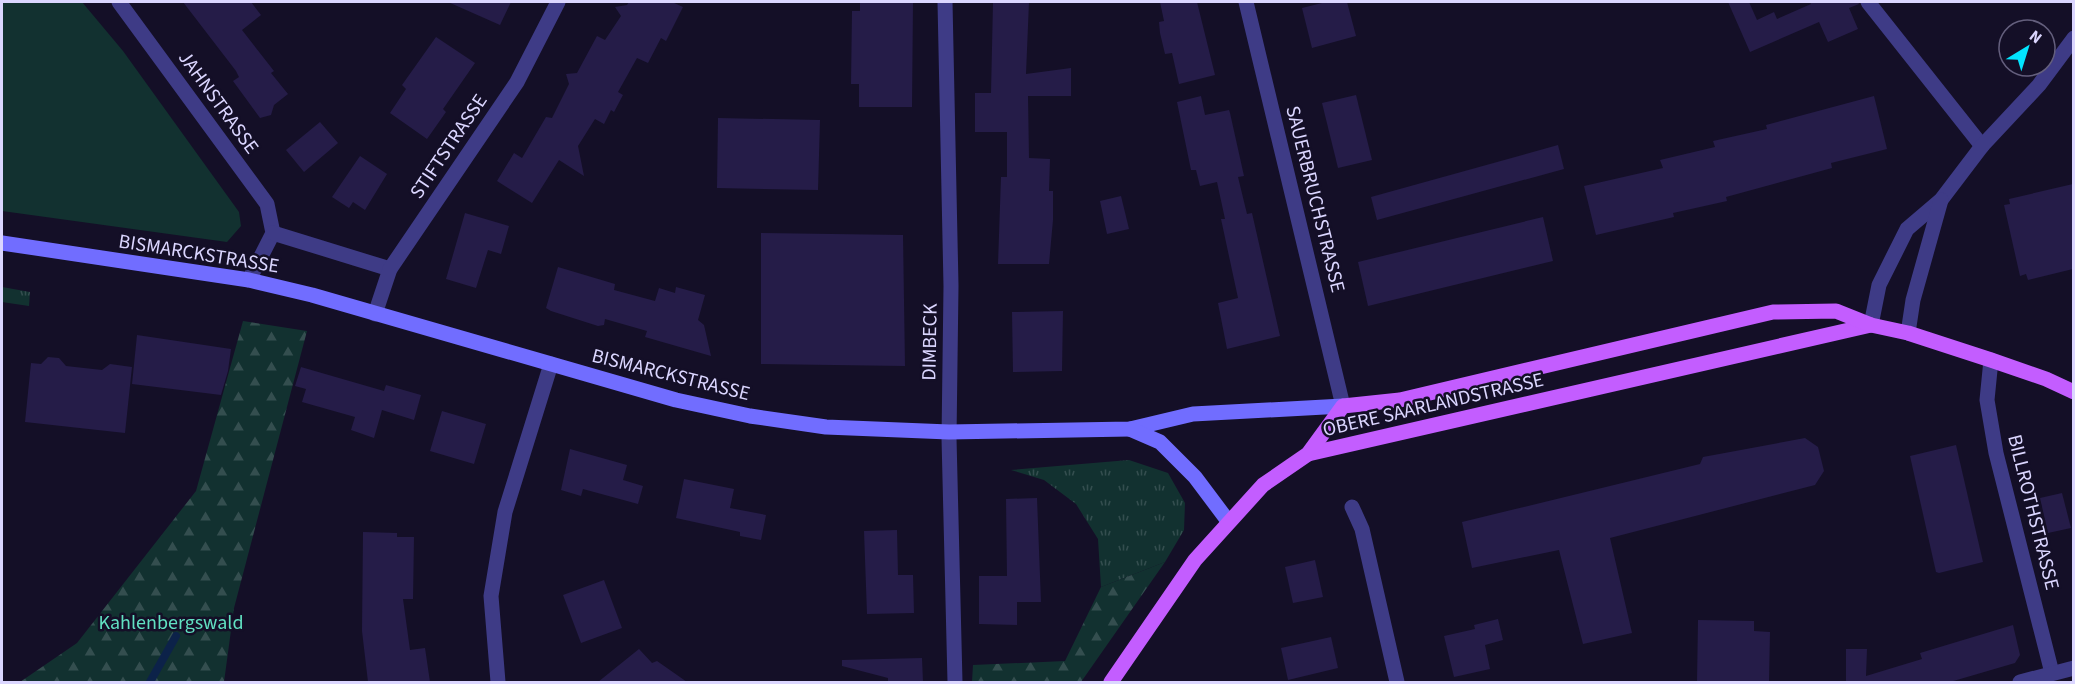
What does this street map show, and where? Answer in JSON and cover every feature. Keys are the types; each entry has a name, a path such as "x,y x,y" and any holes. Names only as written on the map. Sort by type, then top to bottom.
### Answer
{"main road":[{"name":"BISMARCKSTRASSE","path":"2,243 249,280 676,400 750,416 826,427 949,432 1130,429 1194,414 1343,406"},
{"name":"OBERE SAARLANDSTRASSE","path":"1308,454 1343,406 1400,400 1773,312 1836,311 1871,325 1908,333 1991,360 2046,379 2073,392"},
{"name":"OBERE SAARLANDSTRASSE","path":"1308,454 1871,325"},
{"path":"1130,429 1160,442 1195,477 1227,521"},
{"path":"1111,682 1195,560 1227,521 1263,484 1308,454"}],"street":[{"name":"JAHNSTRASSE","path":"119,2 267,204 273,233"},
{"name":"STIFTSTRASSE","path":"375,314 390,268 517,82 558,2"},
{"name":"DIMBECK","path":"945,2 951,286 949,432 955,682"},
{"name":"SAUERBRUCHSTRASSE","path":"1246,2 1343,406"},
{"path":"1868,2 1982,146"},
{"path":"1871,325 1879,285 1906,229 1941,200 1982,146 2039,85 2073,38"},
{"path":"1908,333 1913,300 1941,200"},
{"path":"249,280 273,233 390,268"},
{"name":"BILLROTHSTRASSE","path":"1991,360 1987,399 1996,453 2052,673"},
{"path":"498,682 491,596 505,512 551,364"},
{"path":"1352,507 1362,529 1397,682"},
{"path":"2020,682 2073,668"}],"green space":[{"path":"2,2 82,2 123,51 239,212 241,226 227,242 2,211"},
{"path":"2,287 30,292 29,306 2,302"},
{"name":"Kahlenbergswald","path":"243,321 307,331 234,608 224,682 20,682 77,643 196,491"},
{"path":"1129,460 1168,473 1185,503 1184,530 1165,562 1101,587 1098,539 1076,504 1044,480 1011,470"},
{"path":"1165,562 1081,682 972,682 973,665 1065,661 1101,587"}],"building":[{"path":"183,2 251,2 261,15 242,30 274,71 271,73 288,94 274,105 271,115 260,118 233,81 239,77 236,71"},
{"path":"448,2 511,2 500,25"},
{"path":"629,2 672,2 683,7 666,41 661,38 648,63 637,58 618,92 623,95 614,112 611,110 604,124 595,119 578,146 584,176 559,160 532,203 497,181 514,153 522,158 546,117 552,118 569,84 566,74 577,73 597,36 605,40 621,16 615,7 627,5"},
{"path":"860,2 913,2 912,107 859,107 859,84 851,84 852,11 860,11"},
{"path":"993,2 1029,2 1026,74 1071,68 1071,96 1028,96 1029,158 1050,159 1049,191 1053,191 1053,220 1049,264 998,264 1001,177 1007,177 1007,132 975,132 975,93 991,93"},
{"path":"1160,2 1197,2 1215,75 1179,84 1172,53 1165,54 1160,33 1159,22 1164,21"},
{"path":"1326,2 1347,2 1356,36 1312,48 1302,8"},
{"path":"1728,2 1749,2 1757,20 1774,12 1777,19 1811,4 1810,2 1858,2 1859,4 1849,8 1858,29 1828,42 1819,22 1750,52"},
{"path":"436,37 475,63 443,109 446,112 427,139 390,113 406,89 402,85"},
{"path":"1356,95 1372,160 1338,168 1322,103"},
{"path":"1201,96 1205,115 1229,110 1230,113 1244,176 1238,177 1247,214 1252,213 1280,336 1227,349 1218,303 1238,298 1221,219 1225,219 1217,182 1200,186 1196,170 1191,170 1177,102"},
{"path":"1874,96 1887,149 1831,163 1832,168 1726,197 1727,201 1673,213 1674,217 1596,235 1584,186 1663,168 1660,160 1715,147 1713,141 1767,129 1766,125"},
{"path":"718,118 820,120 818,190 717,188"},
{"path":"320,122 338,143 304,172 286,150"},
{"path":"1558,145 1564,169 1377,220 1371,197"},
{"path":"360,156 387,174 365,210 353,202 349,208 332,197"},
{"path":"2073,184 2073,269 2028,280 2026,274 2020,276 2004,205 2010,204 2009,199"},
{"path":"1121,196 1129,229 1107,234 1100,201"},
{"path":"465,213 509,226 501,254 488,250 476,288 446,279"},
{"path":"1543,217 1553,261 1368,306 1358,262"},
{"path":"761,233 903,235 905,366 761,364"},
{"path":"558,267 615,284 614,290 655,301 659,288 675,293 676,287 705,295 698,320 704,325 711,356 645,337 647,331 605,319 604,325 598,326 551,311 546,308"},
{"path":"1063,311 1062,371 1013,372 1012,312"},
{"path":"137,335 231,349 221,395 132,384"},
{"path":"48,357 59,358 66,366 102,370 110,364 132,367 125,433 25,422 31,363 41,364"},
{"path":"301,367 384,391 386,385 421,395 414,420 382,410 374,438 351,430 355,417 302,402 306,389 295,386"},
{"path":"442,411 486,424 474,464 430,451"},
{"path":"1805,438 1818,447 1824,471 1815,485 1610,538 1632,633 1583,644 1559,550 1472,568 1462,522 1700,464 1703,457"},
{"path":"1956,445 1983,562 1939,573 1936,572 1910,456"},
{"path":"570,449 627,465 623,480 643,486 638,504 583,489 581,496 561,490"},
{"path":"684,479 734,489 730,508 766,515 761,540 740,536 740,532 676,518"},
{"path":"2062,493 2071,528 2048,533 2040,498"},
{"path":"1037,498 1041,602 1017,602 1017,625 979,624 979,576 1007,576 1006,499"},
{"path":"897,530 898,575 913,575 914,613 867,614 864,531"},
{"path":"363,532 397,533 397,537 414,537 413,599 403,599 410,650 425,648 430,682 368,682 362,631"},
{"path":"1315,560 1323,597 1293,603 1285,567"},
{"path":"604,580 622,628 581,643 563,595"},
{"path":"1498,619 1503,640 1485,645 1490,669 1454,677 1444,636 1475,629 1474,625"},
{"path":"1698,620 1754,621 1754,631 1770,632 1769,682 1697,682"},
{"path":"2013,625 2020,655 2015,663 1950,682 1846,682 1846,649 1867,649 1866,676 1922,659 1920,653"},
{"path":"1331,637 1338,668 1288,680 1281,648"},
{"path":"639,649 652,663 657,661 687,682 598,682"},
{"path":"922,658 923,682 888,682 888,678 842,666 842,660"}],"waterway":[{"path":"150,682 176,636"}]}
